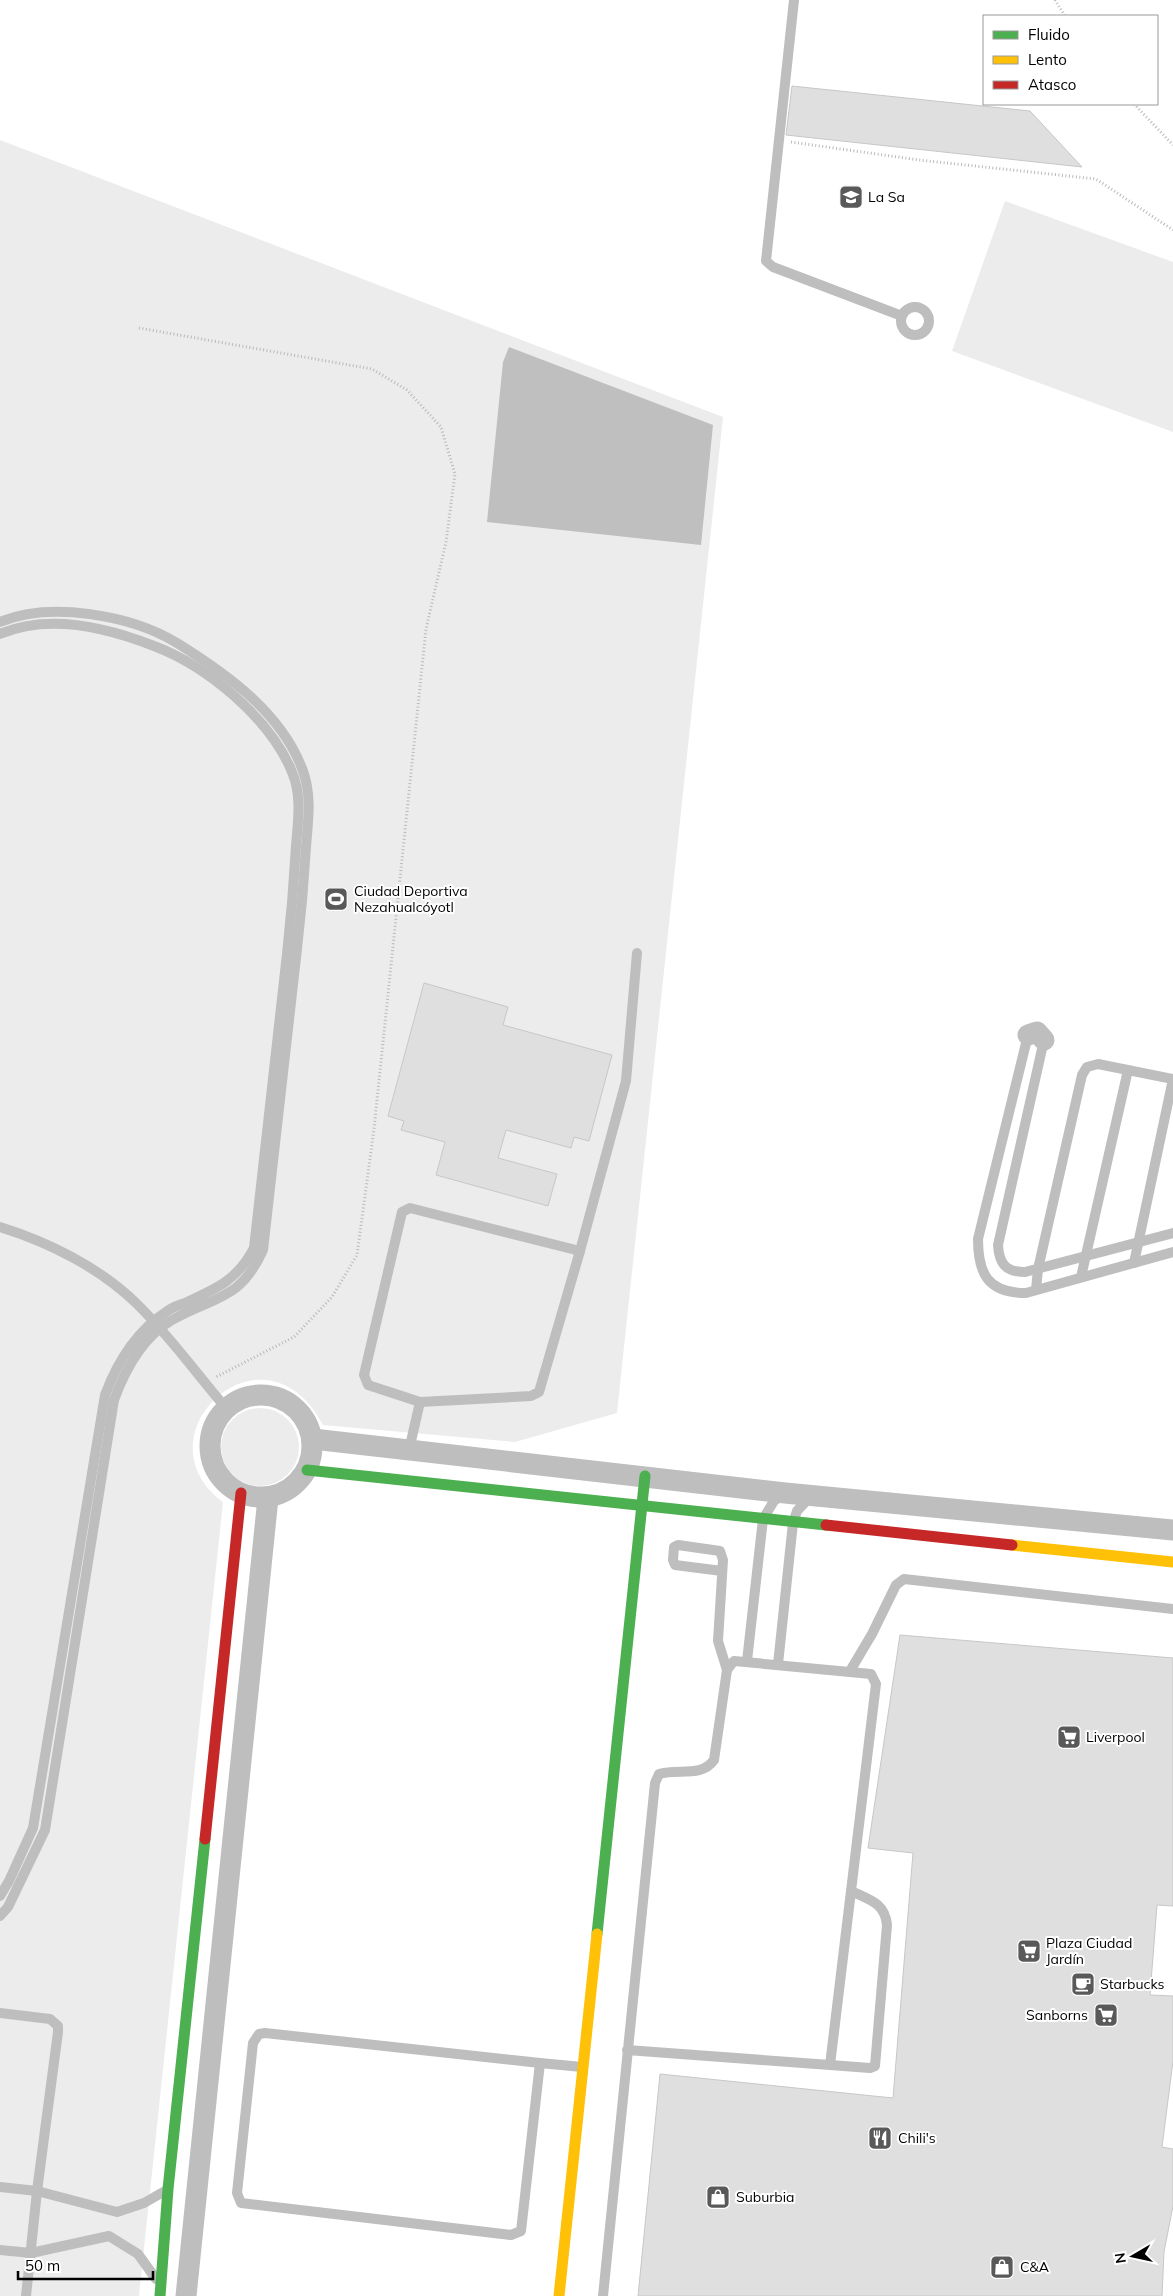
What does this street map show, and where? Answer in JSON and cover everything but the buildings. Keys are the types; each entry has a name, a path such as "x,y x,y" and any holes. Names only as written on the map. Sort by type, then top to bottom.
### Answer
{"street":[{"path":"254,1394 270,1395 286,1400 298,1410 308,1423 312,1439 312,1454 307,1470 291,1488 268,1498 252,1497 241,1493 224,1482 215,1468 210,1453 210,1437 216,1421 226,1408 239,1399 254,1394"},
{"path":"312,1439 811,1496 1173,1530"},
{"path":"307,1470 1173,1562"},
{"path":"559,2296 645,1476"},
{"path":"160,2291 168,2189 241,1493"},
{"path":"186,2296 268,1498"}],"lane":[{"path":"794,0 766,256 769,265 902,316"},
{"path":"0,622 14,616 49,612 87,614 126,621 169,638 213,665 252,697 289,743 303,771 309,801 303,893 263,1250 255,1269 242,1284 166,1311 141,1334 115,1369 32,1828 9,1881 0,1896"},
{"path":"0,634 15,627 50,623 86,626 123,634 164,650 207,674 244,705 280,748 293,773 299,800 293,892 254,1248 247,1262 217,1294"},
{"path":"580,1251 410,1208 402,1212 364,1375 368,1385 420,1402 531,1396 538,1392 580,1251 626,1080 637,953"},
{"path":"1173,1233 1038,1269 1013,1272 1004,1266 999,1256 998,1245 1044,1048 1036,1038 978,1239 978,1254 981,1268 988,1280 997,1288 1010,1293 1036,1290 1173,1252"},
{"path":"1036,1290 1038,1269 1082,1075 1087,1067 1098,1064 1173,1079 1134,1263"},
{"path":"1081,1277 1128,1070"},
{"path":"0,1227 27,1235 70,1256 128,1296 158,1325 226,1408"},
{"path":"0,1916 8,1907 45,1830 109,1397"},
{"path":"409,1450 420,1402"},
{"path":"747,1661 763,1519 774,1501 785,1493"},
{"path":"778,1664 793,1523 797,1511 811,1496"},
{"path":"722,1571 675,1565 673,1560 674,1548 678,1545 720,1551 723,1560 718,1641 728,1670"},
{"path":"850,1671 872,1634 896,1585 904,1579 1173,1609"},
{"path":"603,2296 655,1783 659,1774 668,1771 699,1771 708,1768 714,1760 728,1670 734,1661 871,1674 876,1684 830,2065"},
{"path":"627,2050 870,2068 875,2066 887,1920 880,1904 851,1891"},
{"path":"0,2013 50,2020 58,2026 26,2296"},
{"path":"540,2062 522,2225 516,2234 247,2205 238,2198 253,2043 259,2034 540,2062 584,2067"},
{"path":"0,2187 37,2191 117,2212 144,2203 168,2189"},
{"path":"0,2250 31,2253 109,2236 138,2254 160,2291"}],"path":[{"path":"1055,0 1064,15"},
{"path":"1135,105 1173,145"},
{"path":"778,140 919,160 1096,179 1173,230"},
{"path":"139,328 372,369 407,390 441,427 455,474 446,542 426,629 375,1119 357,1255 332,1297 294,1337 205,1383"}],"shaded area":[{"name":"Ciudad Deportiva Nezahualcóyotl","path":"0,140 723,417 617,1413 515,1442 323,1425 298,1393 270,1380 242,1383 218,1397 200,1419 193,1446 199,1475 223,1502 139,2296 0,2296"},
{"path":"1005,201 1173,262 1173,432 952,351"},
{"path":"509,347 713,425 701,545 487,522 503,362"},
{"path":"260,1408 275,1411 288,1419 296,1432 299,1447 296,1462 288,1475 275,1483 260,1486 245,1483 232,1475 224,1462 221,1447 224,1432 232,1419 245,1411"}],"traffic: fast":[{"path":"307,1470 826,1525"},
{"path":"597,1934 645,1476"},
{"path":"160,2296 168,2189 205,1839"}],"traffic: slow":[{"path":"1012,1545 1173,1562"},
{"path":"559,2296 597,1934"}],"traffic: jam":[{"path":"205,1839 241,1493"},
{"path":"826,1525 1012,1545"}],"place":[{"name":"La Sa","path":"851,197"},
{"name":"Ciudad Deportiva Nezahualcóyotl","path":"336,899"},
{"name":"Liverpool","path":"1069,1737"},
{"name":"Plaza Ciudad Jardín","path":"1029,1951"},
{"name":"Starbucks","path":"1083,1984"},
{"name":"Sanborns","path":"1106,2015"},
{"name":"Chili's","path":"880,2138"},
{"name":"Suburbia","path":"718,2197"},
{"name":"C&A","path":"1002,2267"}]}
